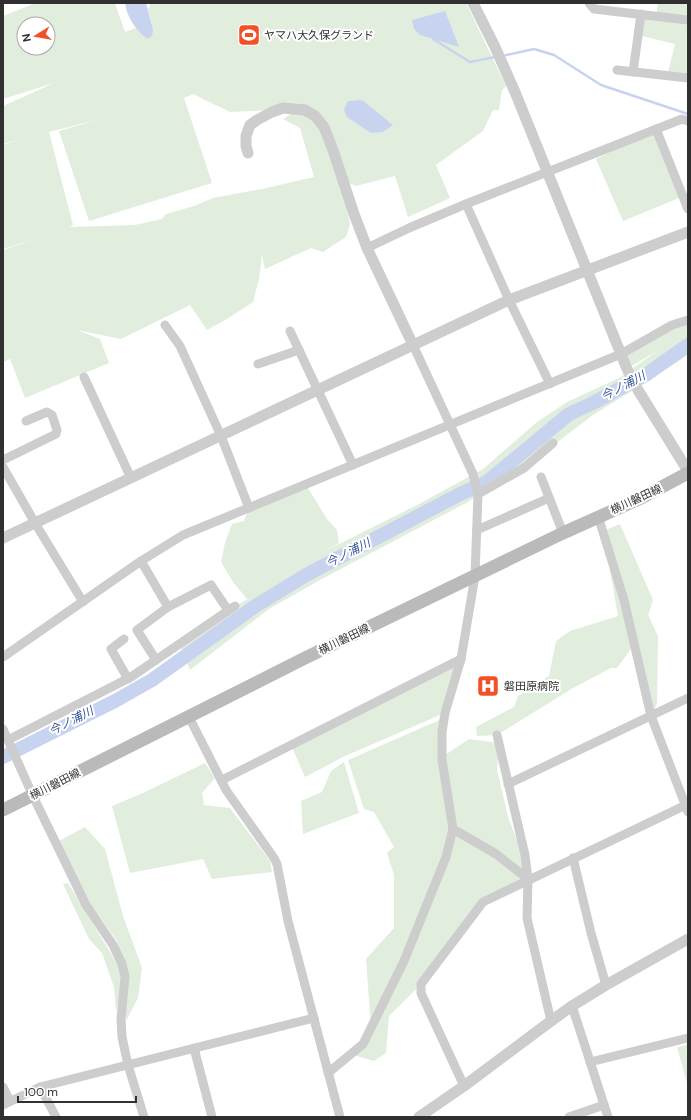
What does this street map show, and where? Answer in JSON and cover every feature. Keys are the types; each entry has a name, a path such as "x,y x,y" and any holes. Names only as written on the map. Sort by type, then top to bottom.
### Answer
{"main road":[{"name":"横川磐田線","path":"3,810 307,657 598,516 642,498 688,472"}],"street":[{"path":"473,3 495,47 621,354 638,390 688,472"},
{"path":"589,3 594,9 688,20"},
{"path":"633,72 641,14"},
{"path":"617,70 688,78"},
{"path":"248,153 246,136 250,126 257,120 283,108 305,110 316,116 324,127 367,248 414,345 473,474 478,494 475,576 461,659 445,713 442,732 442,760 453,829 446,857 404,961 363,1044 328,1073"},
{"path":"367,248 409,228 466,204 682,119 688,121"},
{"path":"656,129 688,210"},
{"path":"466,204 509,300 550,384"},
{"path":"3,538 509,300 688,232"},
{"path":"3,657 141,561 183,535 621,354 672,325 688,320"},
{"path":"165,325 180,346 221,436 249,508"},
{"path":"290,331 353,465"},
{"path":"258,364 299,350"},
{"path":"84,377 131,478"},
{"path":"3,460 56,434 58,430 52,415 47,412 26,421"},
{"path":"478,494 524,468 553,443"},
{"path":"3,467 83,602"},
{"path":"540,477 563,533"},
{"path":"477,530 549,498"},
{"path":"464,1086 421,993 421,984 483,902 573,858 687,807 651,716 624,600 598,516"},
{"path":"141,561 168,607"},
{"path":"8,740 128,679 156,660 232,608 211,585 168,607 137,630 156,660"},
{"path":"124,639 111,649 128,679"},
{"path":"222,780 461,659"},
{"path":"508,784 688,698"},
{"path":"189,717 226,790 277,864 288,921 340,1117"},
{"path":"3,729 33,796 86,905 113,945 122,964 125,977 121,1019 122,1037 128,1065 144,1117"},
{"path":"497,734 525,855 528,879 527,918 551,1021"},
{"path":"453,829 496,854 528,879"},
{"path":"573,858 591,933 606,985"},
{"path":"419,1117 464,1086 572,1006 688,939"},
{"path":"572,1006 608,1117"},
{"path":"3,1087 7,1103 40,1087 314,1018"},
{"path":"590,1062 688,1038"},
{"path":"194,1048 212,1117"},
{"path":"40,1087 56,1117"},
{"path":"569,1117 604,1106"}],"green space":[{"path":"36,3 115,3 125,32 136,28 147,39 153,29 148,9 151,3 466,3 506,86 502,90 499,110 493,110 483,131 436,165 450,198 408,217 395,176 356,186 349,183 321,128 342,186 350,224 346,237 323,252 311,248 265,269 262,255 259,279 253,302 207,330 190,305 121,339 77,330 100,339 109,363 25,398 10,359 3,362 3,250 37,238 3,249 3,145 18,140 3,144 3,106 54,83 3,99 3,16","holes":["193,94 230,112 294,109 296,111 283,119 300,128 314,177 213,198 194,206 166,214 162,219 135,225 70,227 73,225 49,132 97,120 59,131 89,221 212,183 184,98"]},
{"path":"658,3 688,3 688,78 667,76 675,44 642,36 641,14 656,16"},
{"path":"656,129 679,198 623,221 596,159"},
{"path":"688,320 688,355 593,415 522,469 466,503 320,580 269,609 190,670 179,644 249,598 247,599 233,582 221,562 225,543 232,524 244,521 249,508 300,486 308,488 327,519 337,530 339,543 323,552 417,505 483,469 537,422 567,402 619,378 660,349 627,369 621,354"},
{"path":"620,524 653,600 648,615 658,636 657,704 651,716 634,645 617,668 611,668 573,688 497,735 477,736 476,727 514,707 518,696 549,676 556,641 570,631 618,616 603,531"},
{"path":"461,659 440,715 345,756 305,777 291,745"},
{"path":"444,718 442,757 469,739 499,743 497,770 508,817 533,883 483,902 421,984 389,1016 386,1053 374,1061 356,1056 371,1028 366,959 394,928 394,875 387,853 394,847 374,812 364,809 348,760"},
{"path":"344,762 359,813 303,834 301,801 322,792 331,771"},
{"path":"205,763 215,778 202,793 204,805 230,808 270,861 272,872 212,879 203,859 130,873 112,806 143,793"},
{"path":"85,827 105,849 123,916 142,968 138,998 126,1021 125,996 127,974 117,941 89,902 59,841"},
{"path":"68,883 121,970 119,1002 116,1011 114,987 102,953 89,939 63,884"},
{"path":"688,1045 688,1087 677,1047"}],"water":[{"path":"125,3 146,3 153,29 152,36 147,39 139,32 130,19"},
{"path":"445,11 459,47 420,35 414,29 412,20"},
{"path":"362,100 393,125 383,132 371,133 347,117 344,110 348,101"}],"waterway":[{"path":"433,39 470,62 495,57"},
{"path":"502,56 534,49 554,55 601,85 688,114"},
{"name":"今ノ浦川","path":"3,757 115,701 152,680 257,605 306,575 460,494 487,482 569,414 647,374 688,345"}],"place":[{"name":"ヤマハ大久保グランド","path":"249,35"},
{"name":"磐田原病院","path":"488,686"}]}
